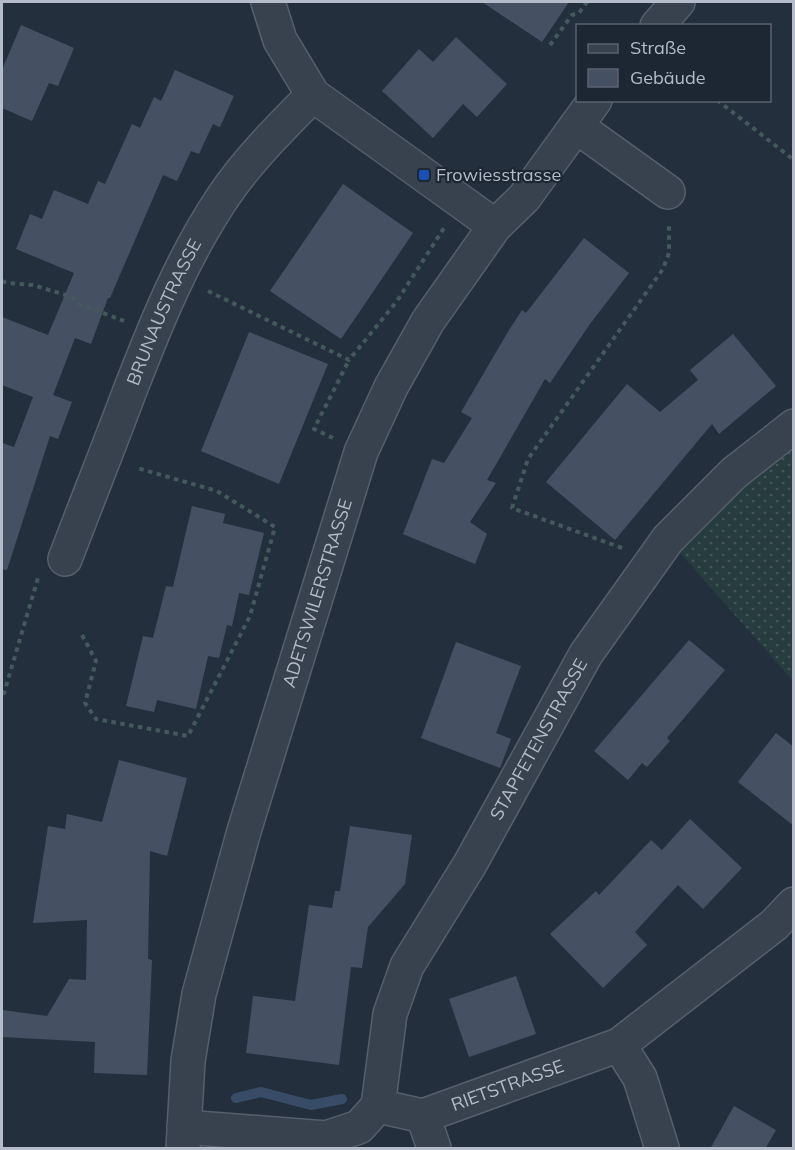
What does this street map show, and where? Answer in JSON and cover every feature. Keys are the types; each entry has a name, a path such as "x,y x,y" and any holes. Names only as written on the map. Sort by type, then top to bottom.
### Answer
{"street":[{"path":"268,2 280,40 313,95 495,226"},
{"path":"659,24 678,2"},
{"name":"BRUNAUSTRASSE","path":"65,559 177,276 224,195 280,128 313,95"},
{"path":"586,113 668,192"},
{"name":"ADETSWILERSTRASSE","path":"183,1138 188,1061 195,1017 214,932 361,452 391,387 428,321 495,226 524,198 586,113"},
{"name":"STAPFETENSTRASSE","path":"378,1106 390,1014 407,966 470,864 586,654 668,539 734,473 794,426"},
{"name":"RIETSTRASSE","path":"423,1116 619,1045 774,925 794,904"},
{"path":"619,1045 640,1078 662,1149"},
{"path":"183,1138 326,1138 359,1127 378,1106 423,1116 434,1149"}],"path":[{"path":"550,45 572,15 579,13 587,2"},
{"path":"720,102 794,160"},
{"path":"361,452 315,429 349,360 397,301 446,225"},
{"path":"629,550 512,508 528,459 658,277 669,253"},
{"path":"177,276 349,360"},
{"path":"2,281 7,284 33,285 72,297 79,304 153,332"},
{"path":"82,635 96,661 84,703 96,719 188,736 250,616 275,527 217,490 104,458"},
{"path":"2,693 4,693 38,577 65,559"}],"green space":[{"path":"793,426 793,681 668,539"}],"building":[{"path":"482,2 569,2 542,42"},
{"path":"21,25 74,48 58,86 49,83 32,121 2,108 2,70"},
{"path":"456,37 507,84 477,117 463,104 433,138 382,91 419,49 433,62"},
{"path":"175,70 234,96 220,127 213,124 199,154 191,151 177,181 163,175 110,298 108,298 91,344 75,338 53,395 72,402 58,439 50,436 7,570 2,569 2,443 14,447 33,397 2,385 2,317 48,335 74,273 16,249 30,214 42,219 54,190 88,204 98,181 105,184 132,124 140,128 154,97 161,101"},
{"path":"343,184 413,233 341,339 270,291"},
{"path":"584,238 629,273 590,324 550,383 545,379 487,480 496,483 470,522 487,534 475,564 403,534 432,459 444,463 472,418 461,412 509,330 522,310 526,313"},
{"path":"249,332 328,364 279,484 201,451"},
{"path":"733,334 776,386 719,434 712,424 615,540 546,482 627,384 660,412 698,380 690,370"},
{"path":"192,506 225,514 223,523 264,533 249,595 239,593 232,626 227,625 219,658 208,656 196,709 157,700 154,712 126,706 143,636 153,638 166,586 173,587"},
{"path":"689,640 725,670 667,738 670,741 647,767 642,763 628,780 594,751"},
{"path":"456,642 521,666 496,733 511,739 500,768 421,738"},
{"path":"776,733 794,747 794,826 738,782"},
{"path":"119,760 187,778 167,856 150,851 148,959 152,960 147,1075 94,1073 95,1042 2,1037 2,1010 47,1016 69,979 86,980 87,920 33,923 48,826 65,829 67,814 102,822"},
{"path":"690,819 742,868 703,909 678,885 635,932 647,945 603,988 550,934 596,891 599,895 651,840 662,850"},
{"path":"350,826 412,835 405,884 368,927 362,968 351,967 339,1065 246,1053 253,996 295,1001 309,905 332,908 335,891 340,891"},
{"path":"516,976 536,1034 469,1057 449,999"},
{"path":"734,1106 776,1130 765,1149 710,1149"}],"waterway":[{"path":"236,1098 261,1092 311,1105 342,1099"}],"place":[{"name":"Frowiesstrasse","path":"424,175"}]}
